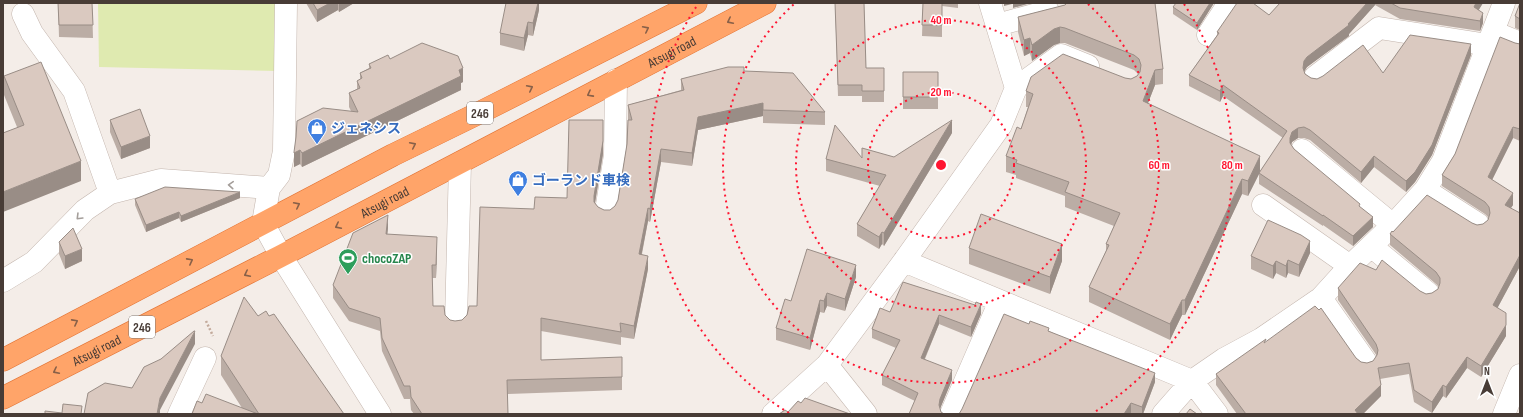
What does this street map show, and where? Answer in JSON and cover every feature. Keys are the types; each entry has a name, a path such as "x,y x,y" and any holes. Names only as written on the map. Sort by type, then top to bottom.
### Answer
{"highway":[{"name":"246","path":"3,360 392,155 483,112 696,3"},
{"name":"Atsugi road","path":"3,398 281,256 765,3"}],"street":[{"path":"286,3 284,151 279,175 269,188 263,223 281,256 380,414"},
{"path":"990,3 1016,88"},
{"path":"1208,35 1229,3"},
{"path":"1163,414 1192,381 1224,359 1261,339 1321,298 1350,266 1393,226 1425,190 1443,161 1504,3"},
{"path":"997,25 1061,8"},
{"path":"23,14 32,33 74,91 110,193"},
{"path":"1316,77 1379,28 1490,39 1520,44"},
{"path":"773,414 827,364 904,261 1001,125 1016,88 1061,55 1109,74"},
{"path":"606,211 615,155 616,80"},
{"path":"1302,150 1393,226"},
{"path":"456,322 460,163"},
{"path":"3,281 34,262 85,210 110,193 161,180 269,188"},
{"path":"1425,190 1478,224"},
{"path":"1263,205 1350,266"},
{"path":"1371,246 1428,293"},
{"path":"904,261 1192,381 1217,414"},
{"path":"1321,298 1366,362"},
{"path":"951,414 1000,301"},
{"path":"179,414 205,358"},
{"path":"827,364 866,414"},
{"path":"1504,414 1520,375"}],"green space":[{"path":"98,3 276,3 278,71 99,67"}],"building":[{"path":"58,3 92,3 93,25 59,25"},
{"path":"313,3 330,3 317,10"},
{"path":"506,3 538,3 533,23 528,22 524,38 500,33"},
{"path":"835,3 864,3 866,68 884,68 884,91 862,91 862,85 838,85"},
{"path":"923,3 942,3 942,25 922,25"},
{"path":"1067,3 1155,3 1163,69 1155,70 1143,101 1260,156 1248,181 1242,179 1185,300 1182,300 1170,324 1089,287 1109,245 1106,244 1120,213 1065,192 1069,182 1016,163 1017,160 1006,156 1017,127 1021,129 1033,94 1026,91 1031,77 1063,54 1125,78 1131,79 1137,76 1140,72 1141,65 1139,59 1134,55 1065,28 1060,27 1054,29 1032,45 1030,38 1024,40 1018,17 1065,5"},
{"path":"1176,3 1210,3 1197,23 1173,7"},
{"path":"1237,3 1253,3 1269,15 1280,3 1367,3 1348,24 1349,25 1307,57 1304,61 1303,68 1305,74 1311,78 1317,79 1323,76 1363,45 1383,73 1410,35 1471,44 1432,145 1415,172 1406,181 1374,156 1361,172 1310,130 1304,127 1298,128 1292,132 1290,143 1294,149 1360,204 1359,206 1373,217 1353,236 1259,173 1287,131 1223,85 1220,91 1189,75 1219,33 1217,32"},
{"path":"1391,3 1476,3 1474,7 1483,13 1480,21 1400,8"},
{"path":"1520,3 1520,19 1515,16"},
{"path":"1500,37 1520,44 1520,129 1513,127 1488,177 1513,193 1505,205 1520,213 1520,255 1493,305 1506,313 1506,325 1481,366 1467,357 1446,387 1443,385 1432,402 1414,390 1409,363 1378,368 1381,385 1355,410 1358,414 1246,414 1216,374 1266,339 1264,343 1315,306 1319,310 1321,308 1356,358 1361,362 1367,363 1373,361 1378,350 1376,344 1338,288 1360,263 1376,270 1382,260 1420,291 1426,294 1432,293 1438,289 1440,278 1436,272 1390,234 1427,195 1472,223 1477,225 1483,224 1488,220 1490,213 1489,207 1485,202 1442,175 1455,154"},
{"path":"422,43 458,56 463,68 459,70 461,76 302,153 300,150 294,153 297,121 323,108 358,112 349,93 360,88 357,81 362,78 360,73 371,68 369,64 388,55 390,59"},
{"path":"41,62 81,161 3,192 3,133 24,125 4,76"},
{"path":"728,67 744,67 744,71 793,73 825,112 763,110 763,103 698,117 692,153 661,149 650,209 648,208 639,254 648,256 634,326 620,323 621,332 541,318 541,360 622,357 622,377 507,380 508,414 422,414 411,397 410,386 404,386 382,338 380,318 349,308 333,285 353,233 388,215 386,234 437,237 436,265 432,265 433,306 444,306 445,315 450,320 462,320 467,315 469,306 477,306 480,207 534,209 535,197 567,198 569,120 603,120 603,141 594,202 598,207 604,210 610,210 615,206 618,200 627,144 628,120 632,120 628,105 684,90 681,79"},
{"path":"903,72 938,72 938,97 903,97"},
{"path":"140,109 150,136 121,147 110,120"},
{"path":"952,120 884,233 882,232 879,237 857,224 886,175 826,159 835,125 862,158 862,148 894,157"},
{"path":"165,187 240,192 181,216 179,212 146,225 135,199"},
{"path":"981,214 1062,244 1050,277 969,248"},
{"path":"1268,220 1301,235 1310,241 1299,265 1288,260 1286,266 1276,261 1273,266 1251,256"},
{"path":"73,228 82,249 65,256 59,242"},
{"path":"807,249 856,265 845,299 827,293 824,301 820,300 810,338 776,328 785,299 791,301"},
{"path":"903,282 975,305 976,302 981,304 971,327 939,315 921,358 952,370 940,399 939,405 941,412 944,414 909,414 918,393 882,375 900,340 872,329 880,308 890,312"},
{"path":"244,297 258,316 266,311 269,316 274,314 344,414 259,414 221,356"},
{"path":"1004,314 1029,324 1030,321 1049,328 1048,331 1155,373 1142,407 1131,403 1124,414 959,414"},
{"path":"194,331 160,398 157,414 84,414 88,393 105,383 132,388 144,367 161,359"},
{"path":"206,394 258,414 192,414 197,401 202,403"},
{"path":"805,398 850,414 779,414 785,410 788,412 798,401 801,403"},
{"path":"63,404 82,406 81,414 45,414 45,411 62,413"},
{"path":"1190,409 1197,414 1186,414"}],"place":[{"name":"ジェネシス","path":"317,145"},
{"name":"ゴーランド車検","path":"518,197"},
{"name":"chocoZAP","path":"348,275"}]}
